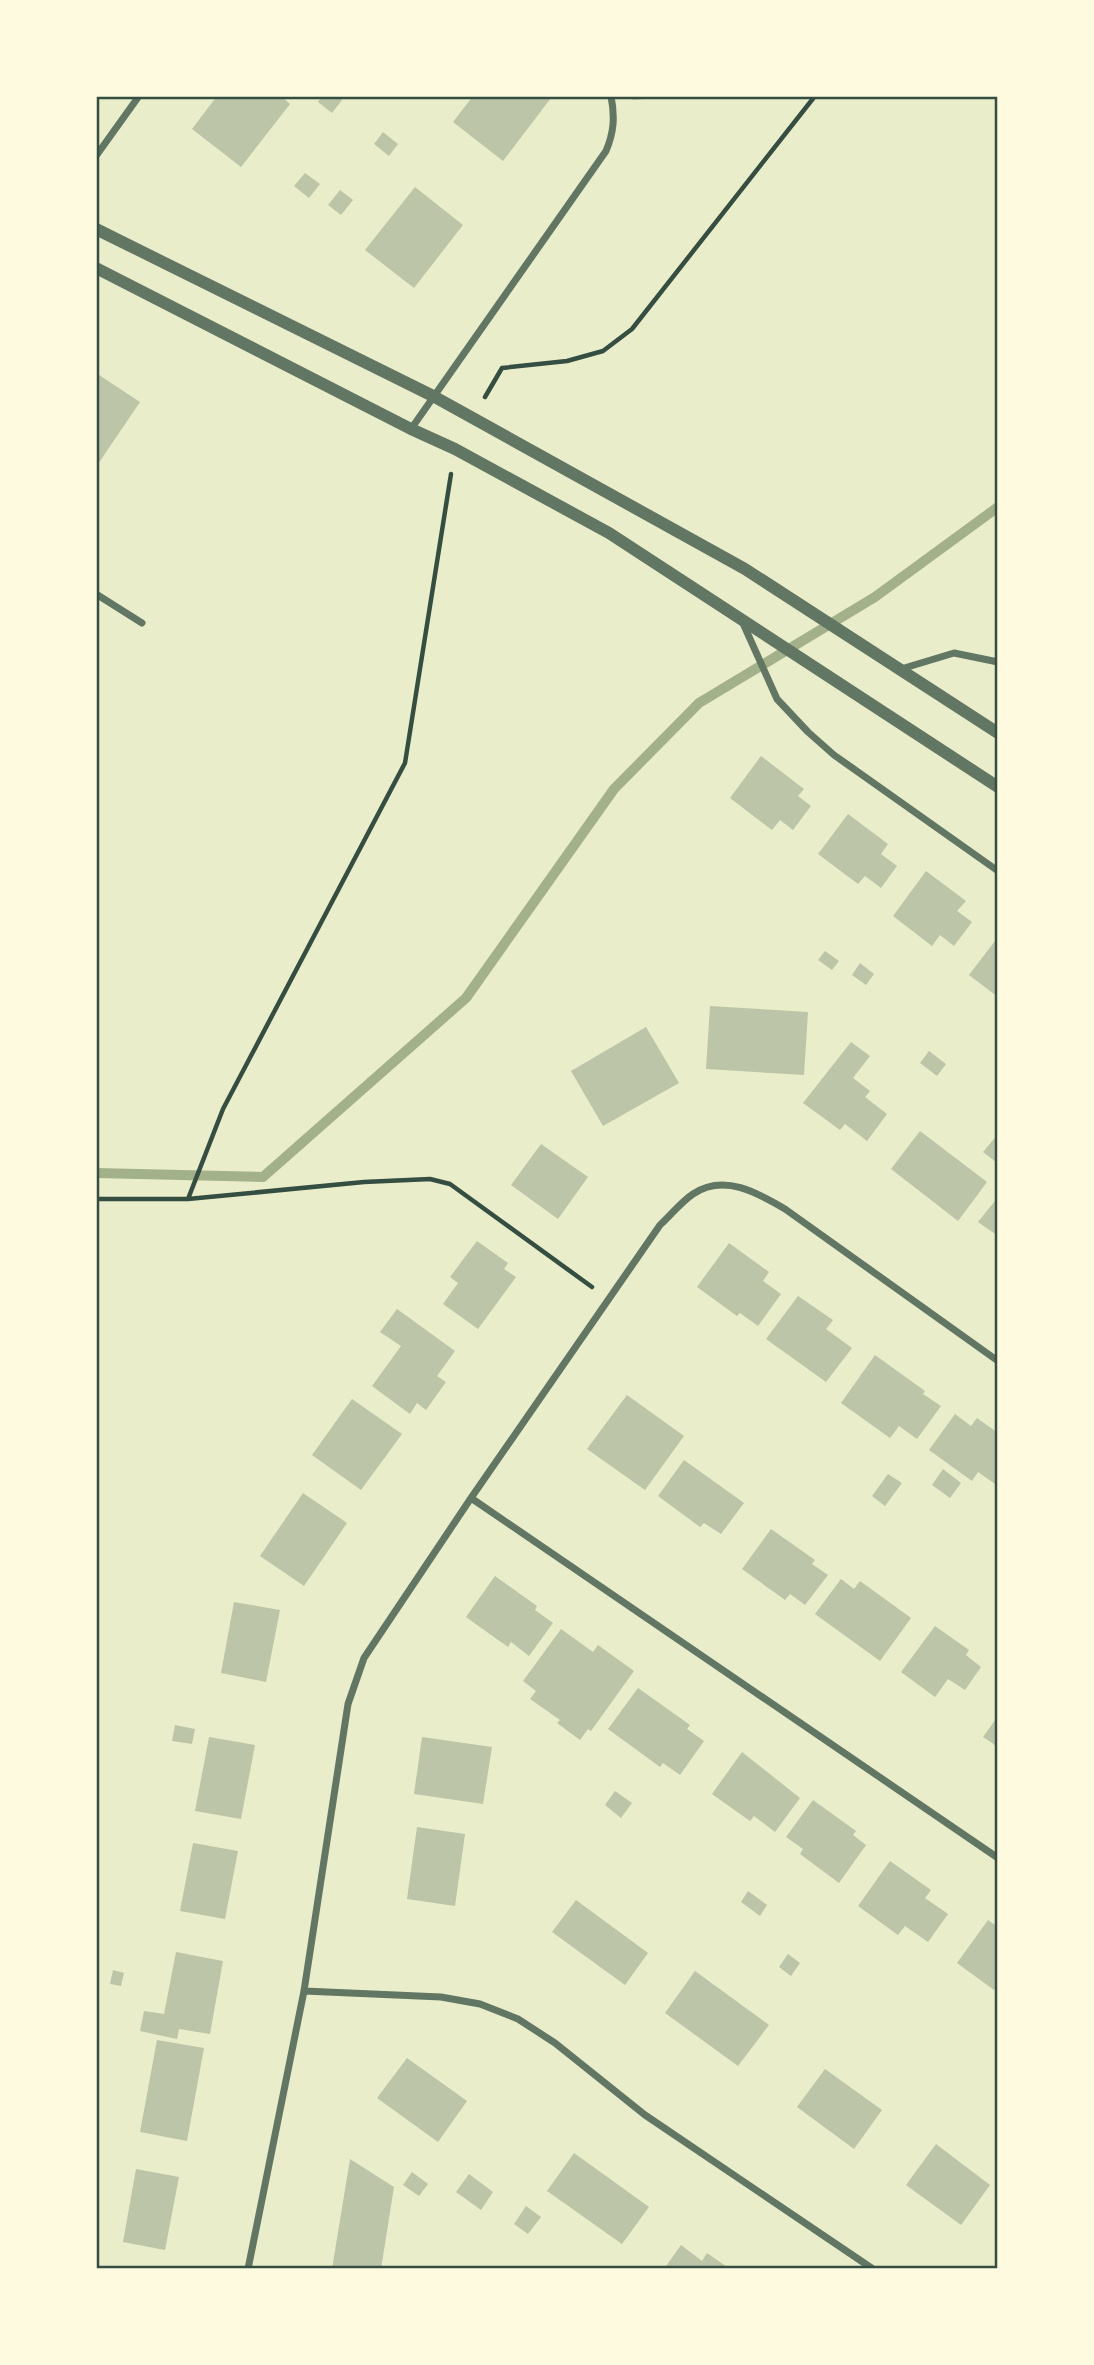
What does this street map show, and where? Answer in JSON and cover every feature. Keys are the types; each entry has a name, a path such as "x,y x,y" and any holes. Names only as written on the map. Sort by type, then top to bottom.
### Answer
{"street":[{"path":"96,156 139,96"},
{"path":"411,429 606,151 614,133 615,115 611,97"},
{"path":"96,229 433,396 745,569 998,733"},
{"path":"96,268 455,449 609,533 998,788"},
{"path":"96,594 142,623"},
{"path":"740,617 777,699 807,732 834,755 998,871"},
{"path":"901,669 954,653 998,662"},
{"path":"248,2269 304,1991 348,1704 364,1658 660,1224 694,1193 719,1183 755,1191 785,1209 998,1361"},
{"path":"471,1498 998,1858"},
{"path":"304,1991 441,1997 480,2004 518,2019 555,2043 645,2115 873,2269"}],"path":[{"path":"611,97 681,96"},
{"path":"472,419 502,368 568,361 603,351 632,329 816,96"},
{"path":"188,1197 223,1109 405,763 455,449"},
{"path":"96,1199 188,1197 430,1178 450,1184 608,1299"}],"building":[{"path":"217,96 281,96 290,104 241,167 192,129"},
{"path":"322,96 338,96 342,100 332,113 318,102"},
{"path":"473,96 551,98 503,161 453,122"},
{"path":"383,132 398,144 389,156 374,144"},
{"path":"305,173 320,184 309,198 294,186"},
{"path":"415,187 463,225 414,288 365,250"},
{"path":"340,190 353,200 341,215 328,205"},
{"path":"96,373 140,402 96,467"},
{"path":"761,756 804,789 798,796 811,806 793,830 780,820 772,830 730,798"},
{"path":"848,814 888,844 881,854 897,866 881,888 865,876 858,884 818,854"},
{"path":"926,871 966,901 957,911 972,922 954,946 940,935 932,946 893,916"},
{"path":"998,937 998,997 969,975"},
{"path":"825,951 839,961 832,970 818,960"},
{"path":"860,963 874,974 866,985 852,975"},
{"path":"710,1006 808,1012 804,1075 706,1069"},
{"path":"646,1027 679,1083 603,1126 571,1071"},
{"path":"851,1042 870,1056 853,1078 870,1091 865,1097 887,1114 867,1141 845,1124 840,1130 803,1103"},
{"path":"929,1051 946,1064 937,1076 920,1063"},
{"path":"920,1131 987,1182 958,1221 891,1169"},
{"path":"998,1134 998,1159 996,1162 983,1152"},
{"path":"541,1144 588,1177 558,1219 511,1185"},
{"path":"998,1197 998,1236 978,1222"},
{"path":"477,1241 508,1263 504,1269 516,1277 478,1329 443,1304 458,1283 450,1277"},
{"path":"729,1243 769,1272 763,1281 781,1294 758,1326 740,1313 737,1316 697,1287"},
{"path":"798,1296 833,1320 826,1329 852,1348 826,1382 766,1339"},
{"path":"397,1309 455,1351 437,1376 446,1382 426,1410 417,1403 410,1414 372,1386 401,1346 380,1332"},
{"path":"875,1355 941,1406 917,1439 899,1426 890,1438 841,1403"},
{"path":"627,1395 684,1436 645,1490 587,1449"},
{"path":"352,1399 402,1434 361,1490 312,1455"},
{"path":"955,1414 971,1426 977,1418 998,1433 998,1486 978,1472 972,1481 929,1450"},
{"path":"684,1460 744,1503 721,1534 704,1523 700,1527 658,1496"},
{"path":"943,1469 961,1483 950,1498 932,1485"},
{"path":"888,1474 902,1483 885,1506 872,1496"},
{"path":"303,1493 347,1523 304,1586 260,1556"},
{"path":"771,1529 815,1560 812,1564 828,1575 805,1605 790,1594 785,1600 742,1569"},
{"path":"495,1576 537,1606 535,1610 553,1623 529,1656 511,1642 508,1647 466,1617"},
{"path":"841,1579 854,1589 860,1581 911,1618 880,1661 815,1614"},
{"path":"234,1602 280,1610 266,1682 221,1673"},
{"path":"935,1626 969,1650 966,1655 981,1667 965,1690 948,1679 935,1697 901,1672"},
{"path":"561,1629 593,1652 598,1645 634,1671 591,1731 588,1729 580,1740 557,1723 560,1720 530,1699 536,1691 523,1681"},
{"path":"638,1688 690,1725 687,1729 704,1741 680,1775 663,1763 660,1767 608,1729"},
{"path":"998,1716 998,1747 983,1737"},
{"path":"175,1725 195,1729 192,1744 172,1741"},
{"path":"209,1737 255,1745 241,1819 195,1811"},
{"path":"422,1737 492,1747 483,1804 414,1794"},
{"path":"742,1752 800,1798 775,1832 754,1816 750,1821 712,1794"},
{"path":"615,1791 632,1803 621,1818 605,1805"},
{"path":"813,1800 856,1831 853,1835 866,1845 839,1883 800,1854 803,1849 786,1837"},
{"path":"417,1827 465,1834 455,1906 407,1899"},
{"path":"193,1843 238,1851 225,1919 180,1911"},
{"path":"890,1861 931,1890 925,1898 948,1914 928,1942 905,1926 898,1935 858,1906"},
{"path":"748,1891 767,1905 760,1916 741,1902"},
{"path":"576,1900 648,1953 625,1985 552,1932"},
{"path":"988,1920 998,1927 998,1985 994,1990 957,1963"},
{"path":"176,1952 223,1961 210,2034 179,2029 177,2039 140,2031 144,2011 164,2014"},
{"path":"788,1954 800,1963 791,1976 779,1967"},
{"path":"113,1970 124,1973 121,1986 110,1984"},
{"path":"695,1971 769,2025 738,2066 665,2013"},
{"path":"157,2040 204,2048 187,2141 140,2132"},
{"path":"407,2058 467,2101 438,2142 377,2098"},
{"path":"825,2069 882,2110 854,2149 797,2107"},
{"path":"936,2144 990,2185 961,2225 906,2185"},
{"path":"574,2153 649,2207 622,2244 547,2191"},
{"path":"350,2159 394,2187 381,2269 332,2269"},
{"path":"136,2169 179,2177 165,2250 123,2242"},
{"path":"412,2172 428,2184 419,2196 403,2185"},
{"path":"469,2174 493,2192 481,2210 456,2192"},
{"path":"526,2206 541,2217 528,2234 514,2224"},
{"path":"681,2245 702,2261 707,2253 730,2269 664,2269"}],"waterway":[{"path":"96,1173 263,1177 466,998 614,789 699,703 875,597 998,507"}]}
